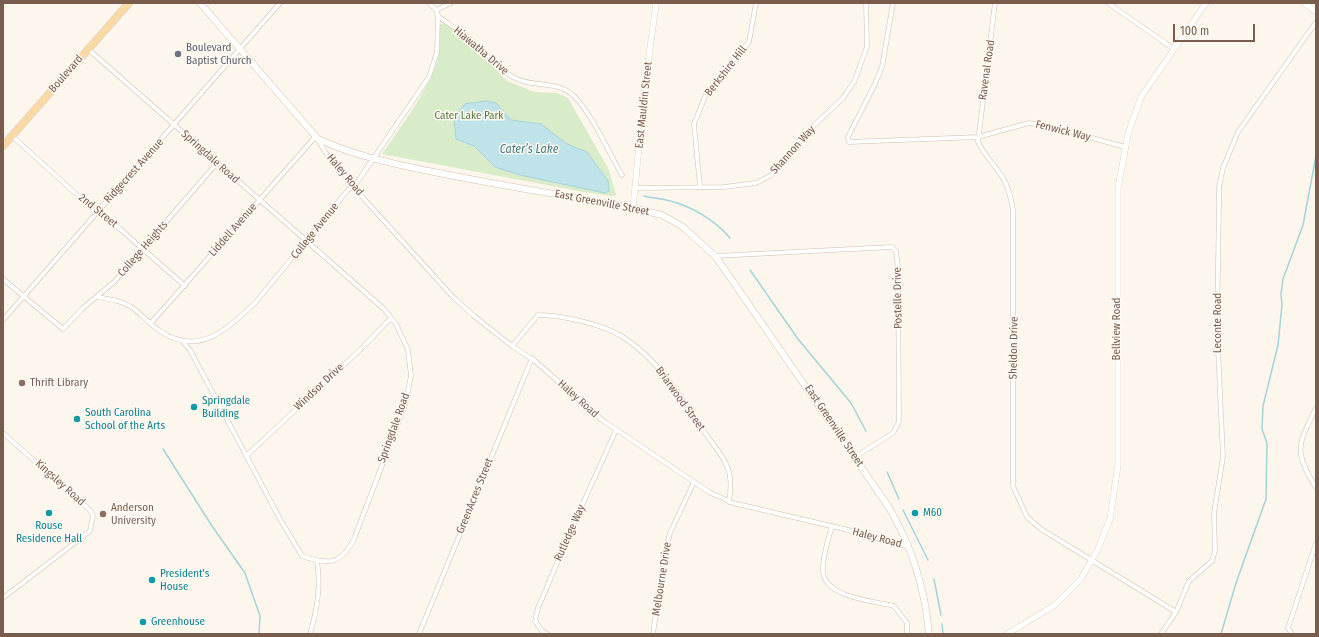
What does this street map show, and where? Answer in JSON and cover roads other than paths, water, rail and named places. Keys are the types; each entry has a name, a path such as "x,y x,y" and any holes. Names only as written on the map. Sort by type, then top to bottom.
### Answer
{"main road":[{"name":"Boulevard","path":"3,146 129,3"},
{"name":"East Greenville Street","path":"200,3 317,138 344,151 373,160 463,178 633,208 662,215 683,227 715,256 855,456 901,528 924,590 929,634"}],"street":[{"name":"Ridgecrest Avenue","path":"3,320 175,126 280,3"},
{"path":"429,3 436,10 452,3"},
{"name":"East Mauldin Street","path":"633,208 644,95 656,3"},
{"name":"Berkshire Hill","path":"700,187 694,124 706,94 749,42 756,3"},
{"name":"Shannon Way","path":"635,188 724,187 756,183 770,176 788,159 806,133 843,98 854,82 867,47 866,3"},
{"path":"893,3 882,67 848,137 848,140 851,142 978,137"},
{"name":"Ravenal Road","path":"978,137 996,3"},
{"path":"1108,3 1174,49"},
{"name":"Bellview Road","path":"1007,634 1055,604 1081,579 1098,548 1110,518 1118,466 1118,188 1125,147 1141,97 1206,3"},
{"path":"1304,3 1316,12"},
{"name":"College Avenue","path":"97,297 112,299 132,308 160,331 183,342 200,342 218,333 241,316 255,303 307,242 348,190 354,186 429,77 437,52 438,16 436,10"},
{"name":"Hiawatha Drive","path":"438,16 477,45 501,70 513,78 523,82 557,86 574,97 587,113 622,175"},
{"name":"Leconte Road","path":"1161,634 1176,612 1189,582 1212,561 1215,551 1214,513 1223,457 1217,327 1218,206 1219,187 1223,168 1230,150 1249,116 1316,22"},
{"name":"Springdale Road","path":"88,49 384,308 408,350 411,376 405,405 350,548 344,556 332,562 317,561"},
{"name":"Fenwick Way","path":"978,137 1029,123 1056,128 1125,147"},
{"name":"2nd Street","path":"12,136 97,213 119,228 185,286"},
{"name":"Sheldon Drive","path":"978,137 978,142 982,151 1004,179 1010,193 1013,210 1013,486 1027,517 1041,529 1176,612"},
{"name":"Haley Road","path":"317,138 326,153 354,186 453,297 512,346 532,358 602,420 616,430 709,492 729,502 832,526 908,547"},
{"name":"Liddell Avenue","path":"150,323 185,286 259,200 317,138"},
{"name":"College Heights","path":"24,297 63,329 114,282 217,163"},
{"name":"Postelle Drive","path":"715,256 892,247 896,251 898,268 899,422 893,433 855,456"},
{"path":"3,279 24,297"},
{"name":"Briarwood Street","path":"512,346 538,316 551,315 607,329 623,336 648,356 672,384 727,466 731,488 729,502"},
{"name":"Windsor Drive","path":"246,456 361,349 391,318"},
{"path":"183,342 190,350 280,519 302,556 317,561 320,576 315,614 310,634"},
{"name":"GreenAcres Street","path":"420,634 532,358"},
{"path":"1316,408 1301,439 1300,449 1302,463 1316,488"},
{"name":"Rutledge Way","path":"547,634 542,631 535,621 538,608 570,530 616,430"},
{"name":"Kingsley Road","path":"3,433 90,510 93,516 90,531 3,598"},
{"name":"Melbourne Drive","path":"653,634 664,556 670,533 694,482"},
{"path":"832,526 823,572 830,587 839,593 894,606 907,623 908,634"},
{"path":"1292,634 1288,628 1316,543"}],"water":[{"name":"Cater’s Lake","path":"487,101 496,103 511,120 541,124 567,144 587,152 608,181 609,191 605,193 520,175 495,167 474,146 456,139 454,117 465,104"}],"waterway":[{"path":"1221,634 1236,583 1266,499 1267,443 1262,429 1263,406 1278,345 1283,279 1303,225 1316,156"},
{"path":"644,196 675,202 693,209 717,225 730,238"},
{"path":"750,270 798,339 851,403 866,431"},
{"path":"163,449 212,526 245,573 260,616 259,634"},
{"path":"887,472 899,499"},
{"path":"903,510 928,560"},
{"path":"934,579 941,615"},
{"path":"942,624 943,634"}],"place":[{"name":"Boulevard Baptist Church","path":"178,54"},
{"name":"Thrift Library","path":"22,383"},
{"name":"Springdale Building","path":"194,407"},
{"name":"South Carolina School of the Arts","path":"77,419"},
{"name":"Rouse Residence Hall","path":"49,513"},
{"name":"M60","path":"915,513"},
{"name":"Anderson University","path":"103,514"},
{"name":"President's House","path":"152,580"},
{"name":"Greenhouse","path":"143,622"}],"park label":[{"name":"Cater Lake Park","path":"469,116"}]}
